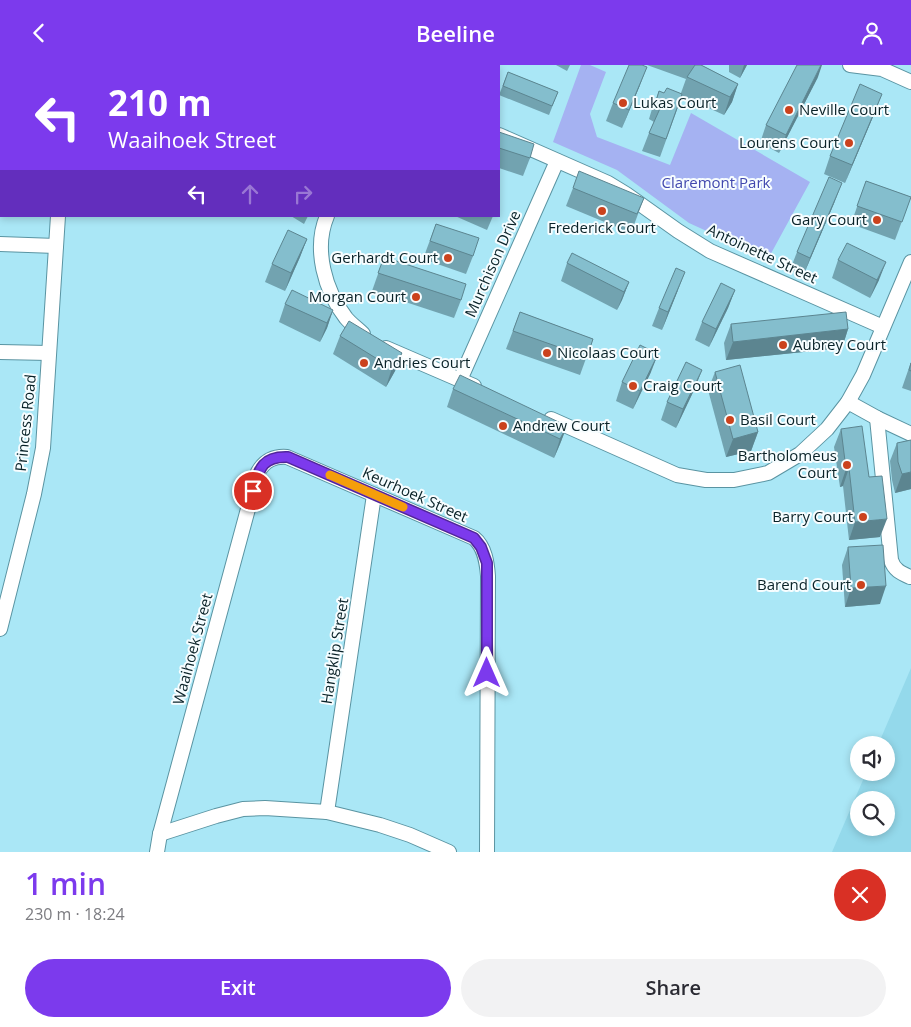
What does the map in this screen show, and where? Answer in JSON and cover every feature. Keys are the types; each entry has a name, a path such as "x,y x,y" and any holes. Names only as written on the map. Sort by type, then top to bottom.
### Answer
{"street":[{"path":"850,65 883,67 911,82"},
{"name":"Antoinette Street","path":"500,135 608,183 710,251 883,327"},
{"name":"Murchison Drive","path":"460,380 557,161"},
{"name":"Princess Road","path":"0,629 34,494 43,448 58,217"},
{"path":"327,217 323,225 321,242 323,270 332,295 347,319 365,336 390,350 487,391"},
{"path":"0,244 56,245"},
{"path":"542,415 677,475 706,480 734,480 768,473 800,454 827,429 848,402 862,375 911,262"},
{"path":"0,352 49,353"},
{"path":"848,402 878,419 911,434"},
{"path":"878,419 891,561 899,572 910,577"},
{"name":"Keurhoek Street","path":"271,459 288,457 474,538 481,547 487,563 487,852"},
{"name":"Waaihoek Street","path":"157,852 160,834 258,472 263,464 271,459"},
{"name":"Hangklip Street","path":"327,812 374,495"},
{"path":"160,834 191,823 243,809 265,807 327,812 380,825 410,835 449,852"}],"shaded area":[{"path":"911,668 911,852 832,852 850,810 850,836 895,836 895,791 858,791 863,781 895,781 895,736 882,736"}],"green space":[{"name":"Claremont Park","path":"581,65 590,65 606,72 590,114 597,137 670,165 691,113 810,182 768,259 689,223 617,170 553,142"}],"building":[{"path":"629,65 647,67 629,110 613,103"},
{"path":"695,65 701,65 738,84 730,97 687,77"},
{"name":"Neville Court","path":"797,65 821,65 786,135 766,125"},
{"path":"508,72 558,92 552,106 503,86"},
{"name":"Lourens Court","path":"860,84 882,94 852,165 830,156"},
{"path":"667,88 682,94 666,139 649,133 662,104 656,101 659,91 664,93"},
{"path":"500,132 534,144 530,158 500,148"},
{"path":"579,171 644,198 637,214 573,188"},
{"path":"829,177 842,183 810,258 797,252"},
{"path":"866,181 911,197 902,222 857,206"},
{"path":"436,224 479,238 473,256 430,241"},
{"path":"288,230 307,239 291,273 272,264"},
{"path":"847,243 886,262 877,280 838,260"},
{"path":"572,253 629,282 624,292 567,263"},
{"path":"384,257 466,284 461,300 378,273"},
{"path":"676,268 685,272 668,312 659,308"},
{"path":"721,283 735,290 716,329 702,322"},
{"path":"292,290 333,310 327,323 285,304"},
{"path":"520,312 593,339 587,357 513,331"},
{"path":"846,312 848,329 733,342 731,324"},
{"path":"349,321 402,353 392,368 340,336"},
{"path":"640,345 658,354 640,391 622,382"},
{"path":"686,362 702,370 683,409 667,402"},
{"path":"740,365 758,432 733,439 715,372"},
{"path":"460,375 567,426 560,439 453,389"},
{"path":"862,426 869,477 882,476 887,519 855,522 849,468 846,469 841,429"},
{"path":"911,440 911,472 902,474 898,462 897,443"},
{"path":"883,545 886,586 851,588 848,547"}],"slow traffic":[{"path":"330,475 403,507"}],"place":[{"name":"Lukas Court","path":"623,103"},
{"name":"Neville Court","path":"789,110"},
{"name":"Lourens Court","path":"849,143"},
{"name":"Frederick Court","path":"602,211"},
{"name":"Gary Court","path":"877,220"},
{"name":"Gerhardt Court","path":"448,258"},
{"name":"Morgan Court","path":"416,297"},
{"name":"Aubrey Court","path":"783,345"},
{"name":"Nicolaas Court","path":"547,353"},
{"name":"Andries Court","path":"364,363"},
{"name":"Craig Court","path":"633,386"},
{"name":"Basil Court","path":"730,420"},
{"name":"Andrew Court","path":"503,426"},
{"name":"Bartholomeus Court","path":"847,465"},
{"name":"Barry Court","path":"863,517"},
{"name":"Barend Court","path":"861,585"}],"route":[{"path":"253,491 258,472 263,464 271,459 288,457 474,538 481,547 487,563 487,673"}]}
